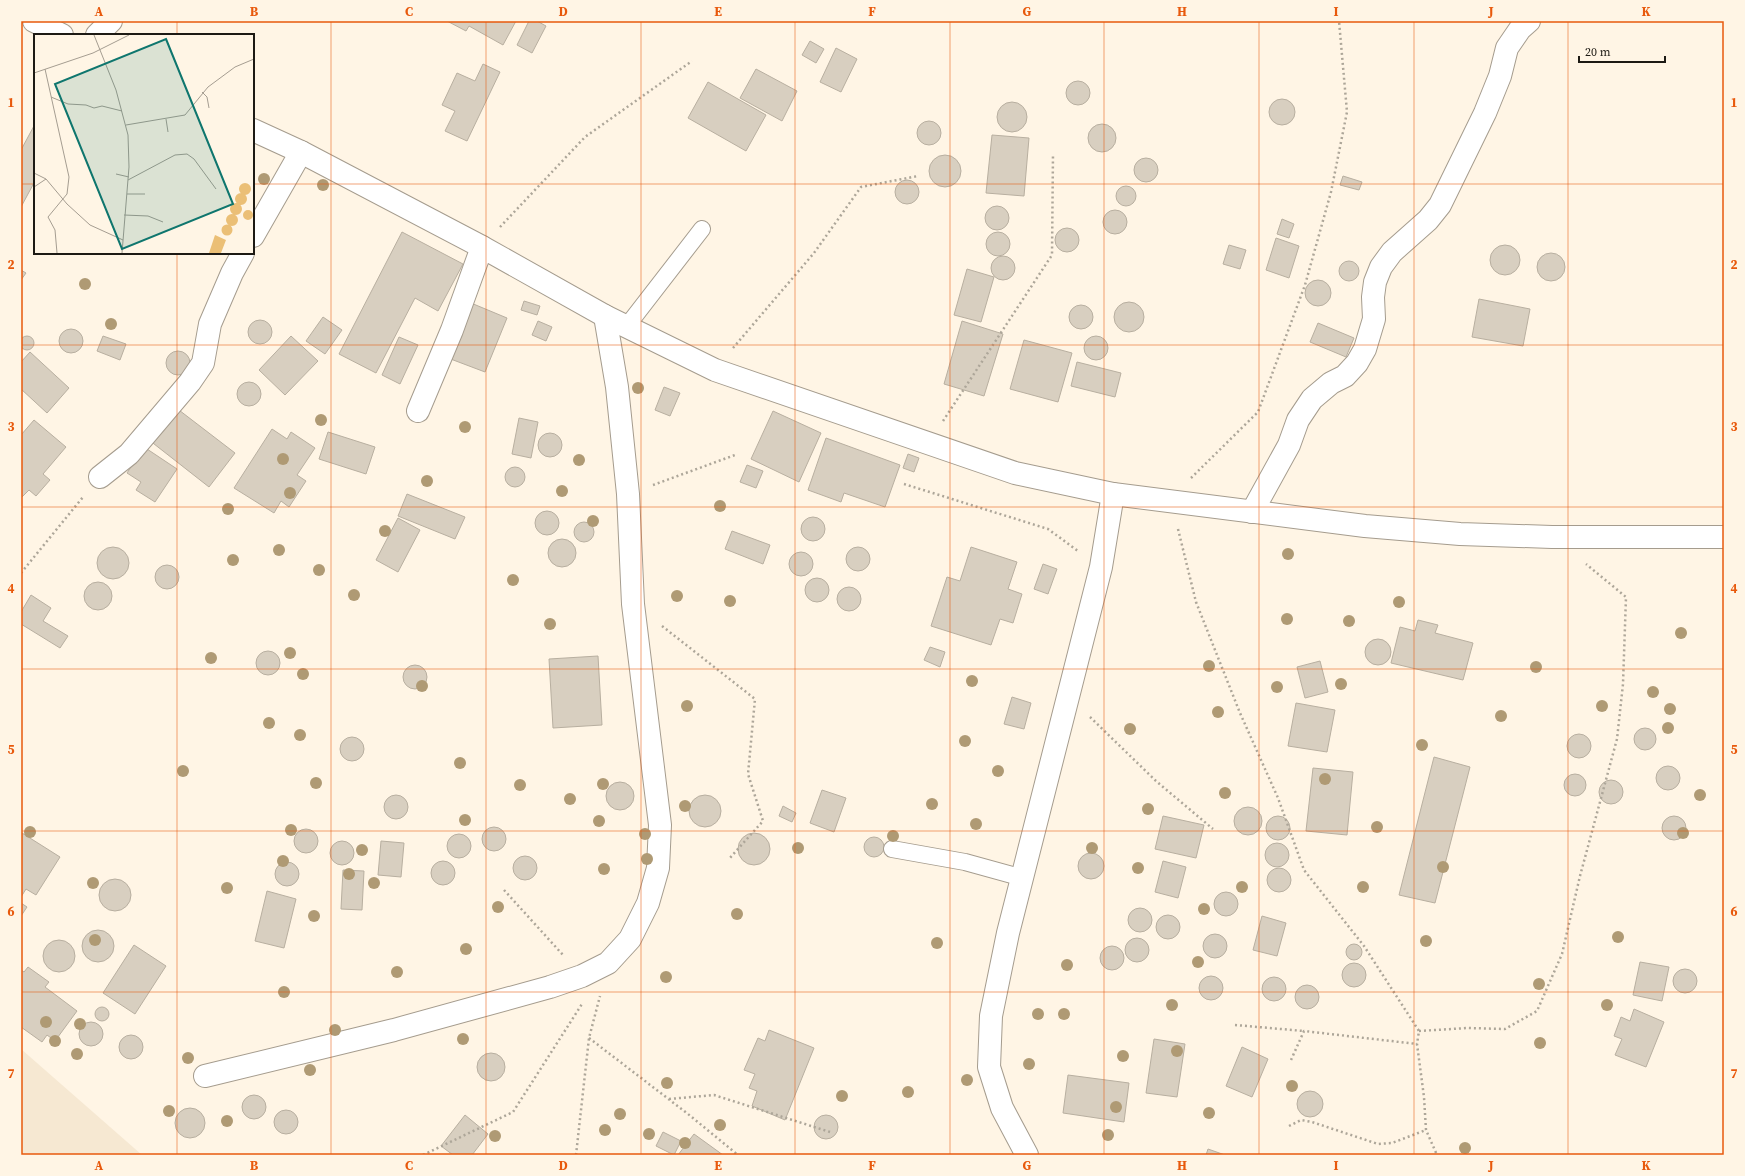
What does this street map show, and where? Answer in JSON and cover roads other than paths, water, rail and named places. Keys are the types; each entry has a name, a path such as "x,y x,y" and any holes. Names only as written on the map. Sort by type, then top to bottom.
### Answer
{"street":[{"path":"34,21 60,34"},
{"path":"98,34 111,21"},
{"path":"1252,512 1289,445 1298,420 1312,399 1331,383 1345,376 1357,362 1365,349 1374,319 1373,297 1375,282 1381,267 1392,252 1428,220 1440,205 1500,76 1507,48 1529,21"},
{"path":"254,130 301,152 482,247 605,316 715,370 1014,473 1113,494 1364,526 1460,534 1552,537 1724,537"},
{"path":"254,234 301,152"},
{"path":"418,411 452,330 482,247"},
{"path":"100,477 129,454 190,382 203,363 210,324 232,272 242,254"},
{"path":"205,1076 394,1030 550,987 582,976 608,963 630,939 648,903 658,868 660,825 633,604 628,494 617,387 605,316"},
{"path":"1026,1155 1002,1108 989,1067 991,1016 1008,933 1101,567 1113,494"}],"lane":[{"path":"627,326 702,229"},
{"path":"892,849 965,862 1023,878"}]}
